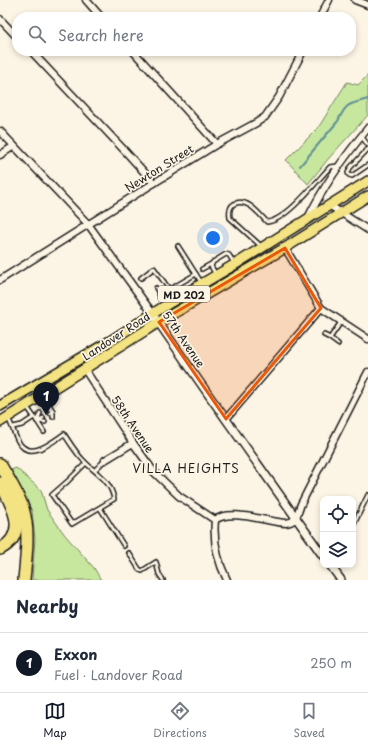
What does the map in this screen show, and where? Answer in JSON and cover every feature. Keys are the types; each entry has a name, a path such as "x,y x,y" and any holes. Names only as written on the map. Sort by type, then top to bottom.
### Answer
{"highway":[{"path":"0,464 18,496 25,518 27,544 24,580"},
{"path":"0,483 10,500 16,521 13,536 6,545 0,549"}],"main road":[{"name":"Landover Road","path":"0,406 110,341 368,181"},
{"name":"Landover Road","path":"4,420 159,322 285,248 368,196"}],"street":[{"path":"86,0 97,12"},
{"path":"323,12 329,0"},
{"path":"355,0 368,5"},
{"path":"0,20 12,32"},
{"path":"36,56 154,183"},
{"path":"137,56 217,144"},
{"name":"Newton Street","path":"0,280 217,144 256,123 271,109 279,97 300,56"},
{"path":"308,218 338,166 368,128"},
{"name":"57th Avenue","path":"0,130 88,224 159,322 320,552"},
{"path":"0,155 14,146"},
{"path":"329,205 368,230"},
{"path":"285,248 321,308 368,339"},
{"path":"226,419 321,308"},
{"name":"58th Avenue","path":"85,370 133,443 162,481 179,496 215,520"},
{"path":"227,580 219,562 216,548 215,520 220,516 225,515 235,515 286,523 291,523 296,519 301,504 368,372"},
{"path":"105,460 133,443"},
{"path":"332,568 341,580"}],"lane":[{"path":"361,136 368,145"},
{"path":"368,149 350,168 348,173 352,176 368,165"},
{"path":"263,247 230,218 229,212 232,205 240,202 248,204 267,222 272,222 283,216 294,206 330,167 338,166"},
{"path":"178,246 202,284"},
{"path":"202,269 226,254 229,255 235,264"},
{"path":"211,264 216,275"},
{"path":"140,278 154,268 169,290"},
{"path":"156,288 160,294 196,274"},
{"path":"180,283 186,293"},
{"path":"165,292 171,302"},
{"path":"330,338 341,322"},
{"path":"324,335 338,344"},
{"path":"43,395 53,417"},
{"path":"26,406 44,432"},
{"path":"48,408 52,412"},
{"path":"37,421 40,413"},
{"path":"13,427 22,425 34,417"},
{"path":"37,421 42,418"},
{"path":"4,420 13,427 21,445 30,450 40,449 64,434 86,463 112,490 114,499 72,524 52,495 68,482 86,463"},
{"path":"37,421 45,422"},
{"path":"94,470 105,460"},
{"path":"356,520 366,503 368,495"},
{"path":"100,508 124,546"},
{"path":"129,553 139,569 142,571 156,562 159,574 163,580"}],"highlighted area":[{"path":"285,248 321,308 226,419 159,322"}],"green space":[{"path":"368,75 368,115 329,158 308,184 286,160 318,128 347,82 358,85"},
{"path":"16,468 41,490 47,510 65,535 94,568 101,580 32,580 35,539 32,511 11,470"}],"waterway":[{"path":"300,166 338,121 347,107 353,103 368,99"}],"place":[{"name":"Exxon","path":"46,415"}],"district":[{"name":"VILLA HEIGHTS","path":"186,468"}]}
